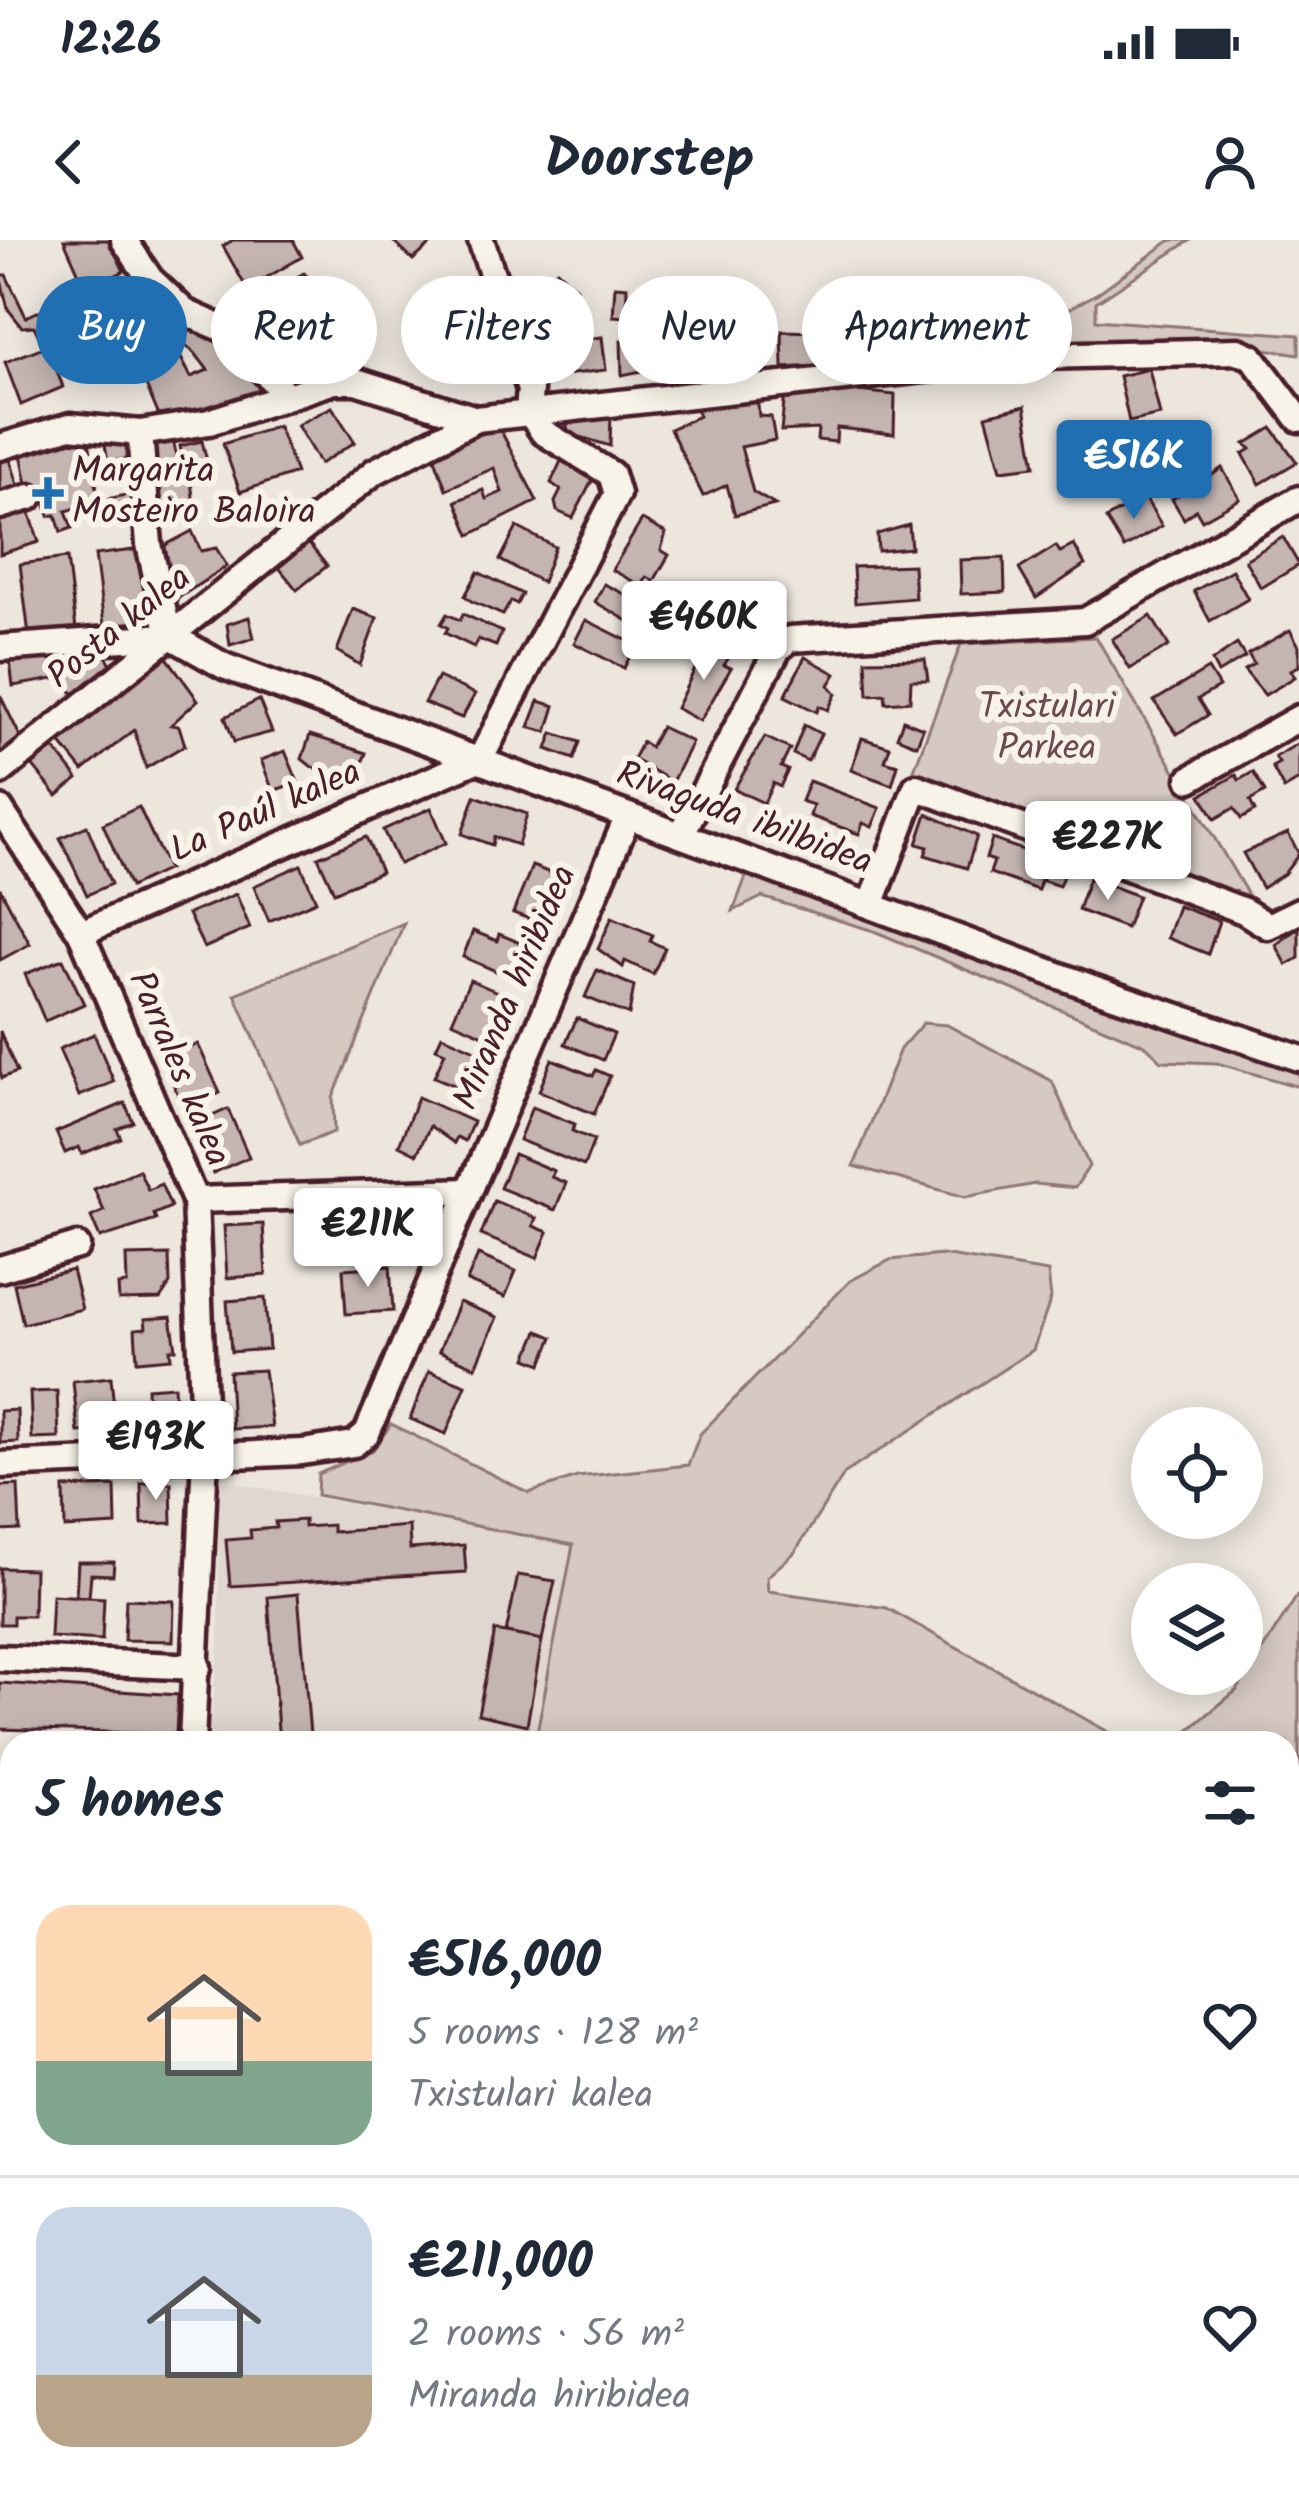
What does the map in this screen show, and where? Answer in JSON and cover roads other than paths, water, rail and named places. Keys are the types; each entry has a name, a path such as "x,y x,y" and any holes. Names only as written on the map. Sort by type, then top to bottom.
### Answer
{"street":[{"path":"124,240 136,263 185,312 226,330 284,393"},
{"path":"481,240 530,390 528,410 542,432 611,475 617,494 481,758"},
{"name":"Posta kalea","path":"0,772 374,472 476,419 1042,356 1238,351 1252,357 1299,419"},
{"path":"0,447 70,426 140,433 209,422 284,393 356,381 476,419"},
{"path":"435,405 440,436"},
{"path":"0,648 169,635 149,544 140,433"},
{"path":"0,506 30,497"},
{"path":"682,835 778,649 790,639 1085,621 1299,499"},
{"name":"Rivaguda ibilbidea","path":"169,635 224,666 1299,1058"},
{"path":"1190,779 1299,718"},
{"name":"La Paúl kalea","path":"81,933 481,758"},
{"path":"871,905 916,787 1244,910 1268,926 1299,911"},
{"name":"Parrales kalea","path":"0,809 81,933 195,1200 205,1455 193,1731"},
{"name":"Miranda hiribidea","path":"0,1465 334,1449 367,1433 628,816"},
{"path":"195,1200 469,1191"},
{"path":"0,1269 77,1246"},
{"path":"0,1658 198,1667"}],"place":[{"name":"Margarita Mosteiro Baloira","path":"48,493"}],"park label":[{"name":"Txistulari Parkea","path":"1047,728"}]}
